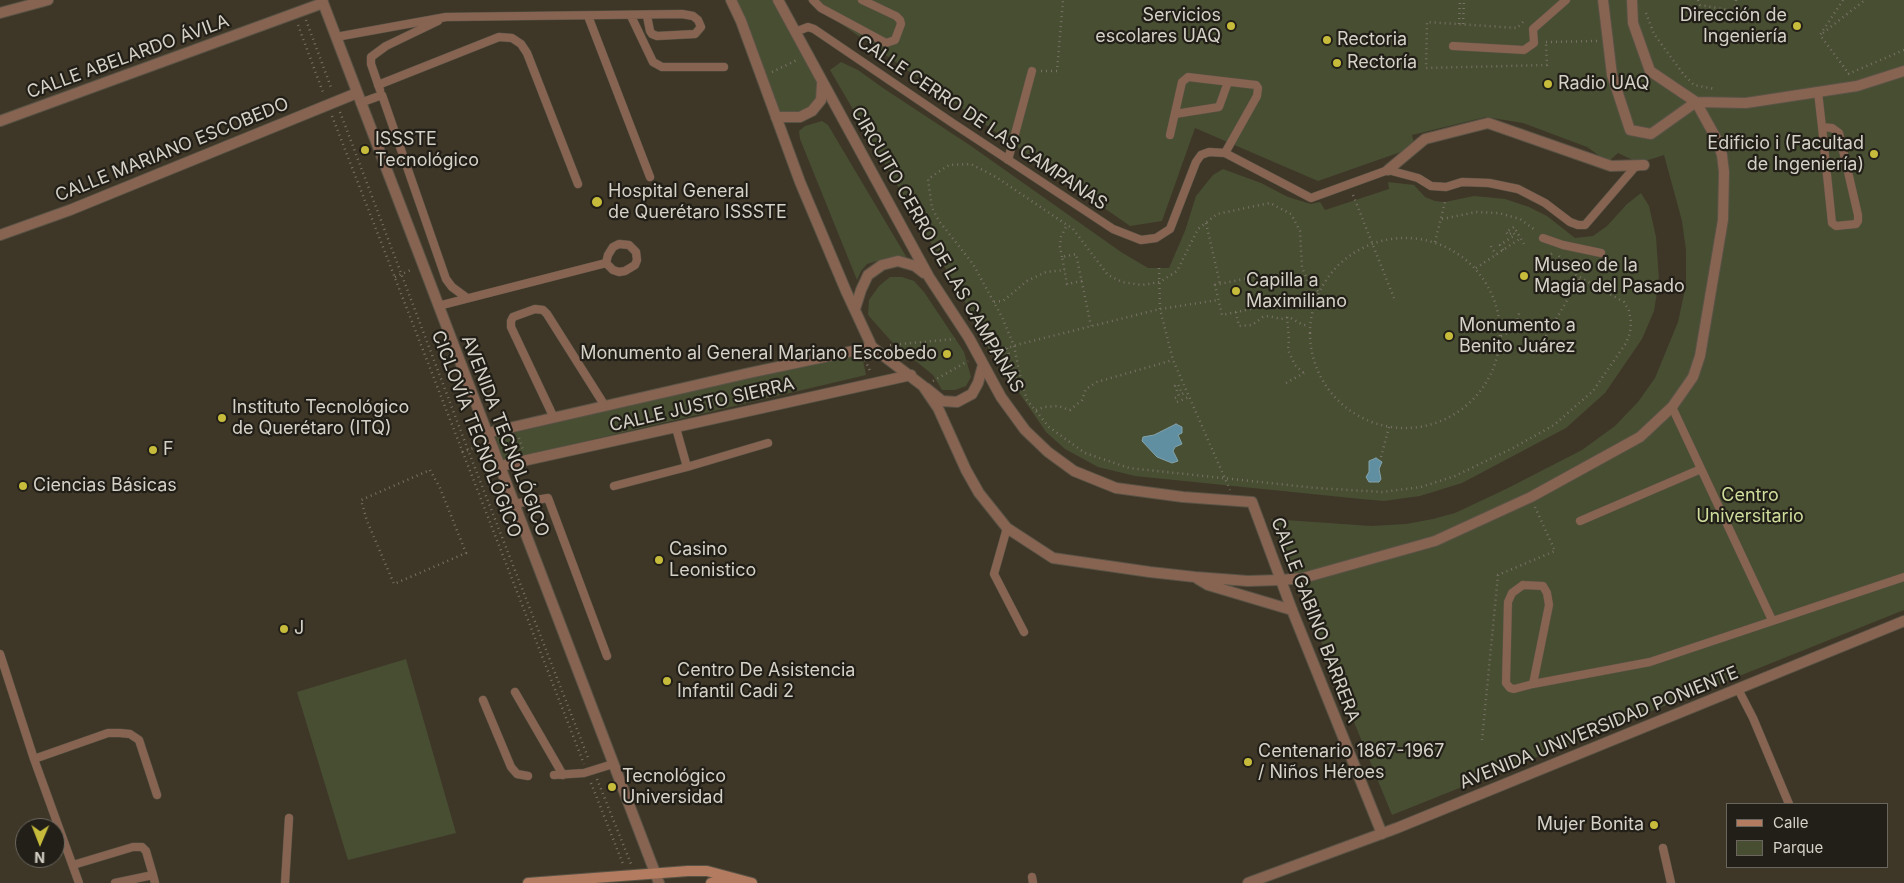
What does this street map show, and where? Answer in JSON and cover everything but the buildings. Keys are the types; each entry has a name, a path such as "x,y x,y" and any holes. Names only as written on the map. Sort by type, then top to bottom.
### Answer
{"main road":[{"path":"528,883 654,873 707,871 748,881"},
{"path":"631,875 643,883"},
{"path":"710,883 721,880 748,881"}],"street":[{"path":"0,13 48,0"},
{"path":"731,0 762,76 800,182 872,347 888,361 911,375 942,401 957,402 972,394 978,383 980,360"},
{"name":"CIRCUITO CERRO DE LAS CAMPANAS","path":"778,0 929,277 969,338 997,391 1025,430 1048,452 1074,471 1116,488 1252,502"},
{"path":"1603,0 1612,75 1630,130 1651,134 1696,102 1746,103 1857,86 1904,71"},
{"path":"923,386 938,408 966,470 979,493 1007,528 1053,558 1195,577 1248,581 1303,578 1435,541 1531,497 1640,437 1672,408 1693,377 1700,356 1723,220 1724,172 1722,155 1716,138 1696,102 1650,70 1633,23 1632,0"},
{"name":"CALLE ABELARDO ÁVILA","path":"0,121 322,2"},
{"name":"AVENIDA TECNOLÓGICO","path":"322,2 358,98 377,140 438,306 659,883"},
{"path":"776,117 800,117 812,111 821,100 822,82"},
{"name":"CALLE MARIANO ESCOBEDO","path":"0,236 70,210 331,102 358,98"},
{"path":"1388,170 1425,139 1488,124 1611,166 1644,165"},
{"path":"855,309 868,275 882,265 898,262 915,266 929,277"},
{"name":"CALLE JUSTO SIERRA","path":"489,438 515,427 872,347"},
{"name":"CALLE JUSTO SIERRA","path":"500,466 911,375"},
{"name":"CALLE GABINO BARRERA","path":"1252,502 1292,610 1382,834"},
{"path":"1195,577 1208,585 1292,610"},
{"name":"AVENIDA UNIVERSIDAD PONIENTE","path":"1248,883 1382,834 1904,620"}],"lane":[{"path":"813,0 821,8 886,43 890,43 894,40 901,24 900,20 896,16 862,0"},
{"path":"1453,46 1524,50 1534,43 1533,29 1566,0"},
{"path":"336,36 446,17 647,16 682,14 693,16 698,20 700,27 695,34 657,36 650,31 647,16"},
{"path":"588,16 650,177"},
{"path":"632,16 653,62 662,67 724,67"},
{"path":"446,17 386,46 371,57 371,64 446,279 452,287 467,298"},
{"name":"CALLE CERRO DE LAS CAMPANAS","path":"795,32 808,27 814,28 1113,229 1141,240 1156,238 1170,229 1196,162 1201,156 1209,152 1225,153"},
{"path":"378,85 499,37 512,38 521,44 527,53 578,184"},
{"path":"1008,160 1032,71"},
{"path":"1170,135 1182,82 1188,77 1256,84 1258,88 1257,96 1225,153 1312,198 1388,170 1418,178 1431,186 1446,187 1462,182 1518,189 1545,203 1570,222 1585,225 1635,167 1644,165"},
{"path":"1175,114 1219,107 1228,82"},
{"path":"1818,92 1832,223 1836,226 1856,224 1858,215 1839,133 1832,128 1822,127"},
{"path":"358,98 382,95"},
{"path":"1543,238 1563,245 1601,253"},
{"path":"438,306 606,263"},
{"path":"554,418 511,327 513,317 535,309 542,310 548,314 605,406"},
{"path":"1672,408 1772,620"},
{"path":"676,428 687,467"},
{"path":"614,486 768,443"},
{"path":"1580,521 1701,469"},
{"path":"514,504 548,498 607,656"},
{"path":"1007,528 994,574 1024,632"},
{"path":"1534,684 1549,605 1547,593 1543,586 1523,585 1512,593 1508,602 1506,683 1510,688 1514,689 1650,662 1904,577"},
{"path":"0,654 34,760 79,883"},
{"path":"1738,689 1753,718 1789,803"},
{"path":"515,692 563,775"},
{"path":"483,700 511,767 517,774 528,776"},
{"path":"34,760 108,733 130,734 139,740 157,796"},
{"path":"554,776 590,771 613,764"},
{"path":"285,883 288,818"},
{"path":"73,865 133,847 142,847 146,851 154,879 115,883"},
{"path":"1663,848 1671,883"}],"path":[{"path":"1032,71 1056,71 1063,0"},
{"path":"1460,0 1461,24 1464,0"},
{"path":"1698,0 1700,5 1734,11 1736,0"},
{"path":"1820,36 1843,0"},
{"path":"1820,36 1865,0"},
{"path":"1645,9 1654,34 1694,86 1722,90"},
{"path":"298,12 462,452 631,875"},
{"name":"CICLOVÍA TECNOLÓGICO","path":"298,12 331,102 468,450 631,875"},
{"path":"1820,36 1857,86"},
{"path":"1546,42 1597,41"},
{"path":"1842,77 1904,50"},
{"path":"762,76 807,56"},
{"path":"1318,291 1308,282 1302,267 1300,230 1291,214 1270,203 1217,214 1198,230 1177,271 1160,282 1142,285 1122,282 1108,275 1073,229 996,177 971,164 949,165 928,179 932,208 939,221 973,264 994,302 1014,346 1027,400 1049,427 1085,454 1129,468 1316,488 1382,492 1421,487 1455,476 1513,448 1554,425 1593,391 1626,343 1632,322 1624,302 1581,278 1535,230 1520,219 1499,213 1476,212 1442,219"},
{"path":"1355,201 1394,298"},
{"path":"1436,242 1445,202"},
{"path":"1206,223 1220,284"},
{"path":"1067,225 1061,237 1060,247 1067,284 1082,281"},
{"path":"1502,250 1500,245 1515,236 1513,232 1508,235 1506,232 1514,227 1524,244 1526,243"},
{"path":"1393,238 1415,238 1436,242 1458,253 1476,268 1490,289 1498,312 1501,336 1498,359 1488,380 1475,399 1456,414 1435,424 1412,428 1389,427 1362,418 1338,402 1321,380 1311,353 1309,325 1312,307 1318,291 1332,270 1351,254 1372,243 1393,238"},
{"path":"1476,268 1521,238"},
{"path":"1491,246 1496,255"},
{"path":"1547,257 1555,252"},
{"path":"1062,257 1076,254 1092,326"},
{"path":"1159,268 1160,309 1173,360 1235,500"},
{"path":"994,302 1003,301 1027,281 1046,272 1065,270"},
{"path":"1254,277 1260,307 1222,315 1215,285 1220,284 1254,277"},
{"path":"1546,336 1581,278"},
{"path":"995,353 1014,346 1160,309 1218,300"},
{"path":"1236,312 1239,326 1252,325 1262,317 1269,316 1281,319 1289,317 1303,325 1309,325"},
{"path":"1501,336 1510,332 1517,323 1519,313"},
{"path":"1286,383 1305,374 1295,365 1288,350 1287,317"},
{"path":"872,347 969,338"},
{"path":"997,391 1005,387 999,377 1006,374 1012,384 1017,381 1007,348"},
{"path":"860,349 875,383"},
{"path":"923,386 980,360"},
{"path":"1036,410 1044,407 1058,406 1070,410 1082,400 1086,389 1097,382 1173,360"},
{"path":"1175,398 1178,396 1175,386 1178,384 1182,394 1188,392"},
{"path":"1177,402 1189,397"},
{"path":"515,427 526,461"},
{"path":"1381,457 1389,427"},
{"path":"462,452 489,438"},
{"path":"430,470 440,488 466,553 394,584 367,522 361,500 430,470"},
{"path":"1482,740 1498,575 1555,551 1531,497"}],"green space":[{"path":"731,0 778,0 822,82 812,111 776,117"},
{"name":"Centro Universitario","path":"807,0 1904,0 1904,610 1392,815 1271,519 1371,526 1406,524 1433,519 1455,513 1506,489 1582,450 1615,426 1638,402 1655,378 1678,322 1686,285 1686,250 1682,221 1664,155 1639,163 1618,153 1609,161 1587,147 1523,123 1486,117 1412,135 1415,147 1318,181 1195,128 1162,221 1130,226"},
{"path":"841,62 858,70 971,146 1121,252 1148,268 1169,268 1185,231 1196,196 1213,175 1223,169 1261,183 1288,197 1311,204 1320,202 1325,210 1389,189 1388,182 1414,185 1425,197 1435,201 1445,202 1474,196 1505,199 1529,207 1547,216 1575,238 1593,236 1607,226 1627,204 1641,193 1649,206 1656,237 1659,280 1654,311 1642,339 1605,393 1566,428 1462,483 1420,496 1384,501 1361,499 1135,476 1098,467 1065,449 1046,432 985,343 956,286 830,70"},
{"path":"822,121 828,125 907,258 887,258 867,264 857,280 800,139 799,131 805,126"},
{"path":"890,277 902,277 914,281 924,292 964,352 971,377 966,386 955,390 942,390 933,375 891,341 868,315 869,300 879,286"},
{"path":"861,351 866,375 502,461 496,437"},
{"path":"406,659 456,833 348,860 297,692"}],"water":[{"path":"1176,424 1182,427 1182,433 1178,435 1182,444 1175,447 1173,451 1178,461 1172,463 1157,457 1142,441 1143,437 1154,435"},
{"path":"1376,458 1382,462 1379,469 1381,479 1379,482 1369,482 1366,477 1369,472 1369,461"}],"place":[{"name":"Servicios escolares UAQ","path":"1231,26"},
{"name":"Dirección de Ingeniería","path":"1797,26"},
{"name":"Rectoria","path":"1327,40"},
{"name":"Rectoría","path":"1337,63"},
{"name":"Radio UAQ","path":"1548,84"},
{"name":"ISSSTE Tecnológico","path":"365,150"},
{"name":"Edificio i (Facultad de Ingeniería)","path":"1874,154"},
{"name":"Hospital General de Querétaro ISSSTE","path":"597,202"},
{"name":"Museo de la Magia del Pasado","path":"1524,276"},
{"name":"Capilla a Maximiliano","path":"1236,291"},
{"name":"Monumento a Benito Juárez","path":"1449,336"},
{"name":"Monumento al General Mariano Escobedo","path":"947,354"},
{"name":"Instituto Tecnológico de Querétaro (ITQ)","path":"222,418"},
{"name":"F","path":"153,450"},
{"name":"Ciencias Básicas","path":"23,486"},
{"name":"Casino Leonistico","path":"659,560"},
{"name":"J","path":"284,629"},
{"name":"Centro De Asistencia Infantil Cadi 2","path":"667,681"},
{"name":"Centenario 1867-1967 / Niños Héroes","path":"1248,762"},
{"name":"Tecnológico Universidad","path":"612,787"},
{"name":"Mujer Bonita","path":"1654,825"}]}
